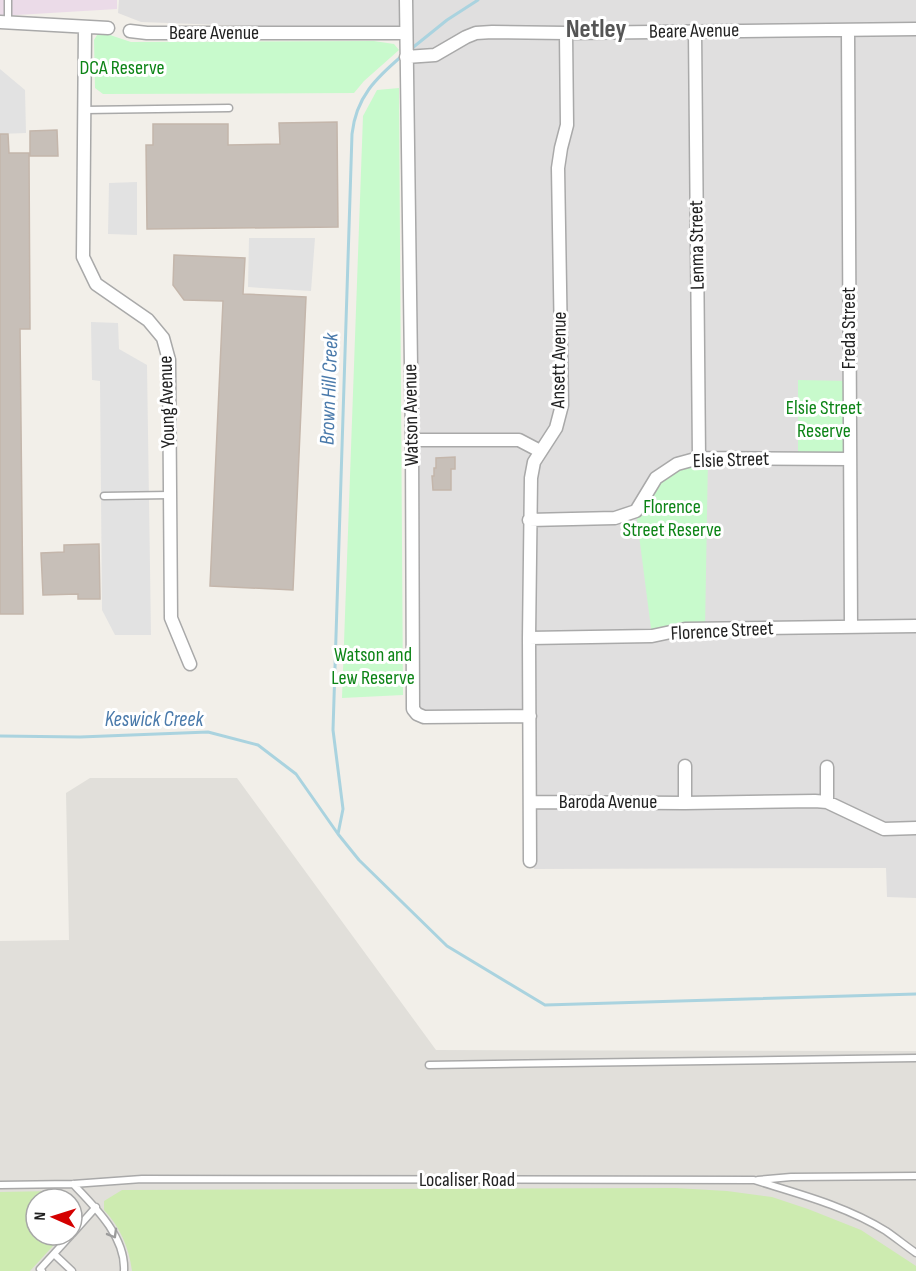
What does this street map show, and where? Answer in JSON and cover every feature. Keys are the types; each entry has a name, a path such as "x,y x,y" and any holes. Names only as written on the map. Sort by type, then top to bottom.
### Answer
{"street":[{"name":"Watson Avenue","path":"406,0 412,440 412,709 424,717 530,716"},
{"path":"4,22 108,28"},
{"name":"Young Avenue","path":"85,28 83,257 96,285 148,320 163,338 169,360 171,618 190,664"},
{"name":"Beare Avenue","path":"406,57 435,55 476,33 916,29"},
{"name":"Freda Street","path":"848,30 851,627"},
{"name":"Beare Avenue","path":"130,31 406,37"},
{"name":"Lenma Street","path":"695,31 699,458"},
{"name":"Ansett Avenue","path":"530,861 529,520 534,462 556,429 562,405 558,168 567,125 566,33"},
{"path":"412,440 519,440 540,451"},
{"name":"Elsie Street","path":"529,520 615,518 636,512 656,478 676,464 699,458 850,459"},
{"name":"Florence Street","path":"529,638 652,636 685,629 916,626"},
{"name":"Baroda Avenue","path":"685,766 685,803"},
{"path":"826,802 828,767"},
{"name":"Baroda Avenue","path":"530,802 826,802 884,829 916,828"}],"lane":[{"path":"4,22 8,0"},
{"path":"83,110 229,108"},
{"path":"104,496 170,495"},
{"path":"429,1065 916,1058"},
{"path":"754,1180 791,1176 916,1176"},
{"name":"Localiser Road","path":"0,1185 73,1184 142,1179 754,1180 815,1199 850,1213 886,1231 916,1253"},
{"path":"73,1184 96,1207 117,1239 124,1268 119,1271"},
{"path":"84,1220 96,1207"},
{"path":"42,1271 40,1269 60,1247"},
{"path":"54,1254 72,1271"}],"shaded area":[{"path":"0,0 117,0 117,9 0,16"},
{"path":"119,0 916,0 916,898 887,897 886,868 534,869 533,716 416,718 410,32 141,22 118,13"},
{"path":"0,69 25,90 26,133 0,134"},
{"path":"137,182 137,235 108,234 109,183"},
{"path":"249,238 315,238 311,291 248,287"},
{"path":"91,322 118,323 119,349 147,365 151,635 115,635 102,610 100,381 92,380"},
{"path":"90,778 237,778 436,1050 916,1051 916,1271 0,1271 0,941 69,940 66,793"}],"green space":[{"name":"DCA Reserve","path":"97,35 110,35 131,42 374,41 394,44 399,50 354,93 103,94 95,88 94,40"},
{"name":"Watson and Lew Reserve","path":"399,88 403,695 342,698 363,116 377,90"},
{"name":"Elsie Street Reserve","path":"798,380 850,381 850,459 798,458"},
{"name":"Florence Street Reserve","path":"708,458 705,629 652,636 636,512 656,478"},
{"path":"675,1188 727,1191 772,1197 808,1209 861,1230 916,1266 916,1271 132,1271 123,1238 115,1223 104,1210 104,1201 122,1190"},
{"path":"0,1192 24,1192 24,1247 52,1247 30,1271 0,1271"}],"building":[{"path":"337,122 338,227 147,229 146,145 153,145 153,124 228,124 228,145 280,144 279,123"},
{"path":"57,130 58,156 30,156 30,131"},
{"path":"0,134 8,134 9,153 29,153 30,329 20,329 23,614 0,614"},
{"path":"174,255 245,258 243,294 306,297 293,590 210,586 223,301 184,300 173,285"},
{"path":"455,457 455,469 451,469 451,490 433,490 432,476 436,468 436,458"},
{"path":"99,544 100,599 78,599 78,594 43,595 41,553 64,552 64,545"}],"waterway":[{"name":"Brown Hill Creek","path":"411,49 447,20 478,0"},
{"name":"Brown Hill Creek","path":"338,834 343,809 333,730 352,134 358,109 369,89 403,55"},
{"name":"Keswick Creek","path":"0,736 80,737 208,732 258,745 296,774 359,860 447,946 545,1005 916,994"}],"district":[{"name":"Netley","path":"596,29"}]}
